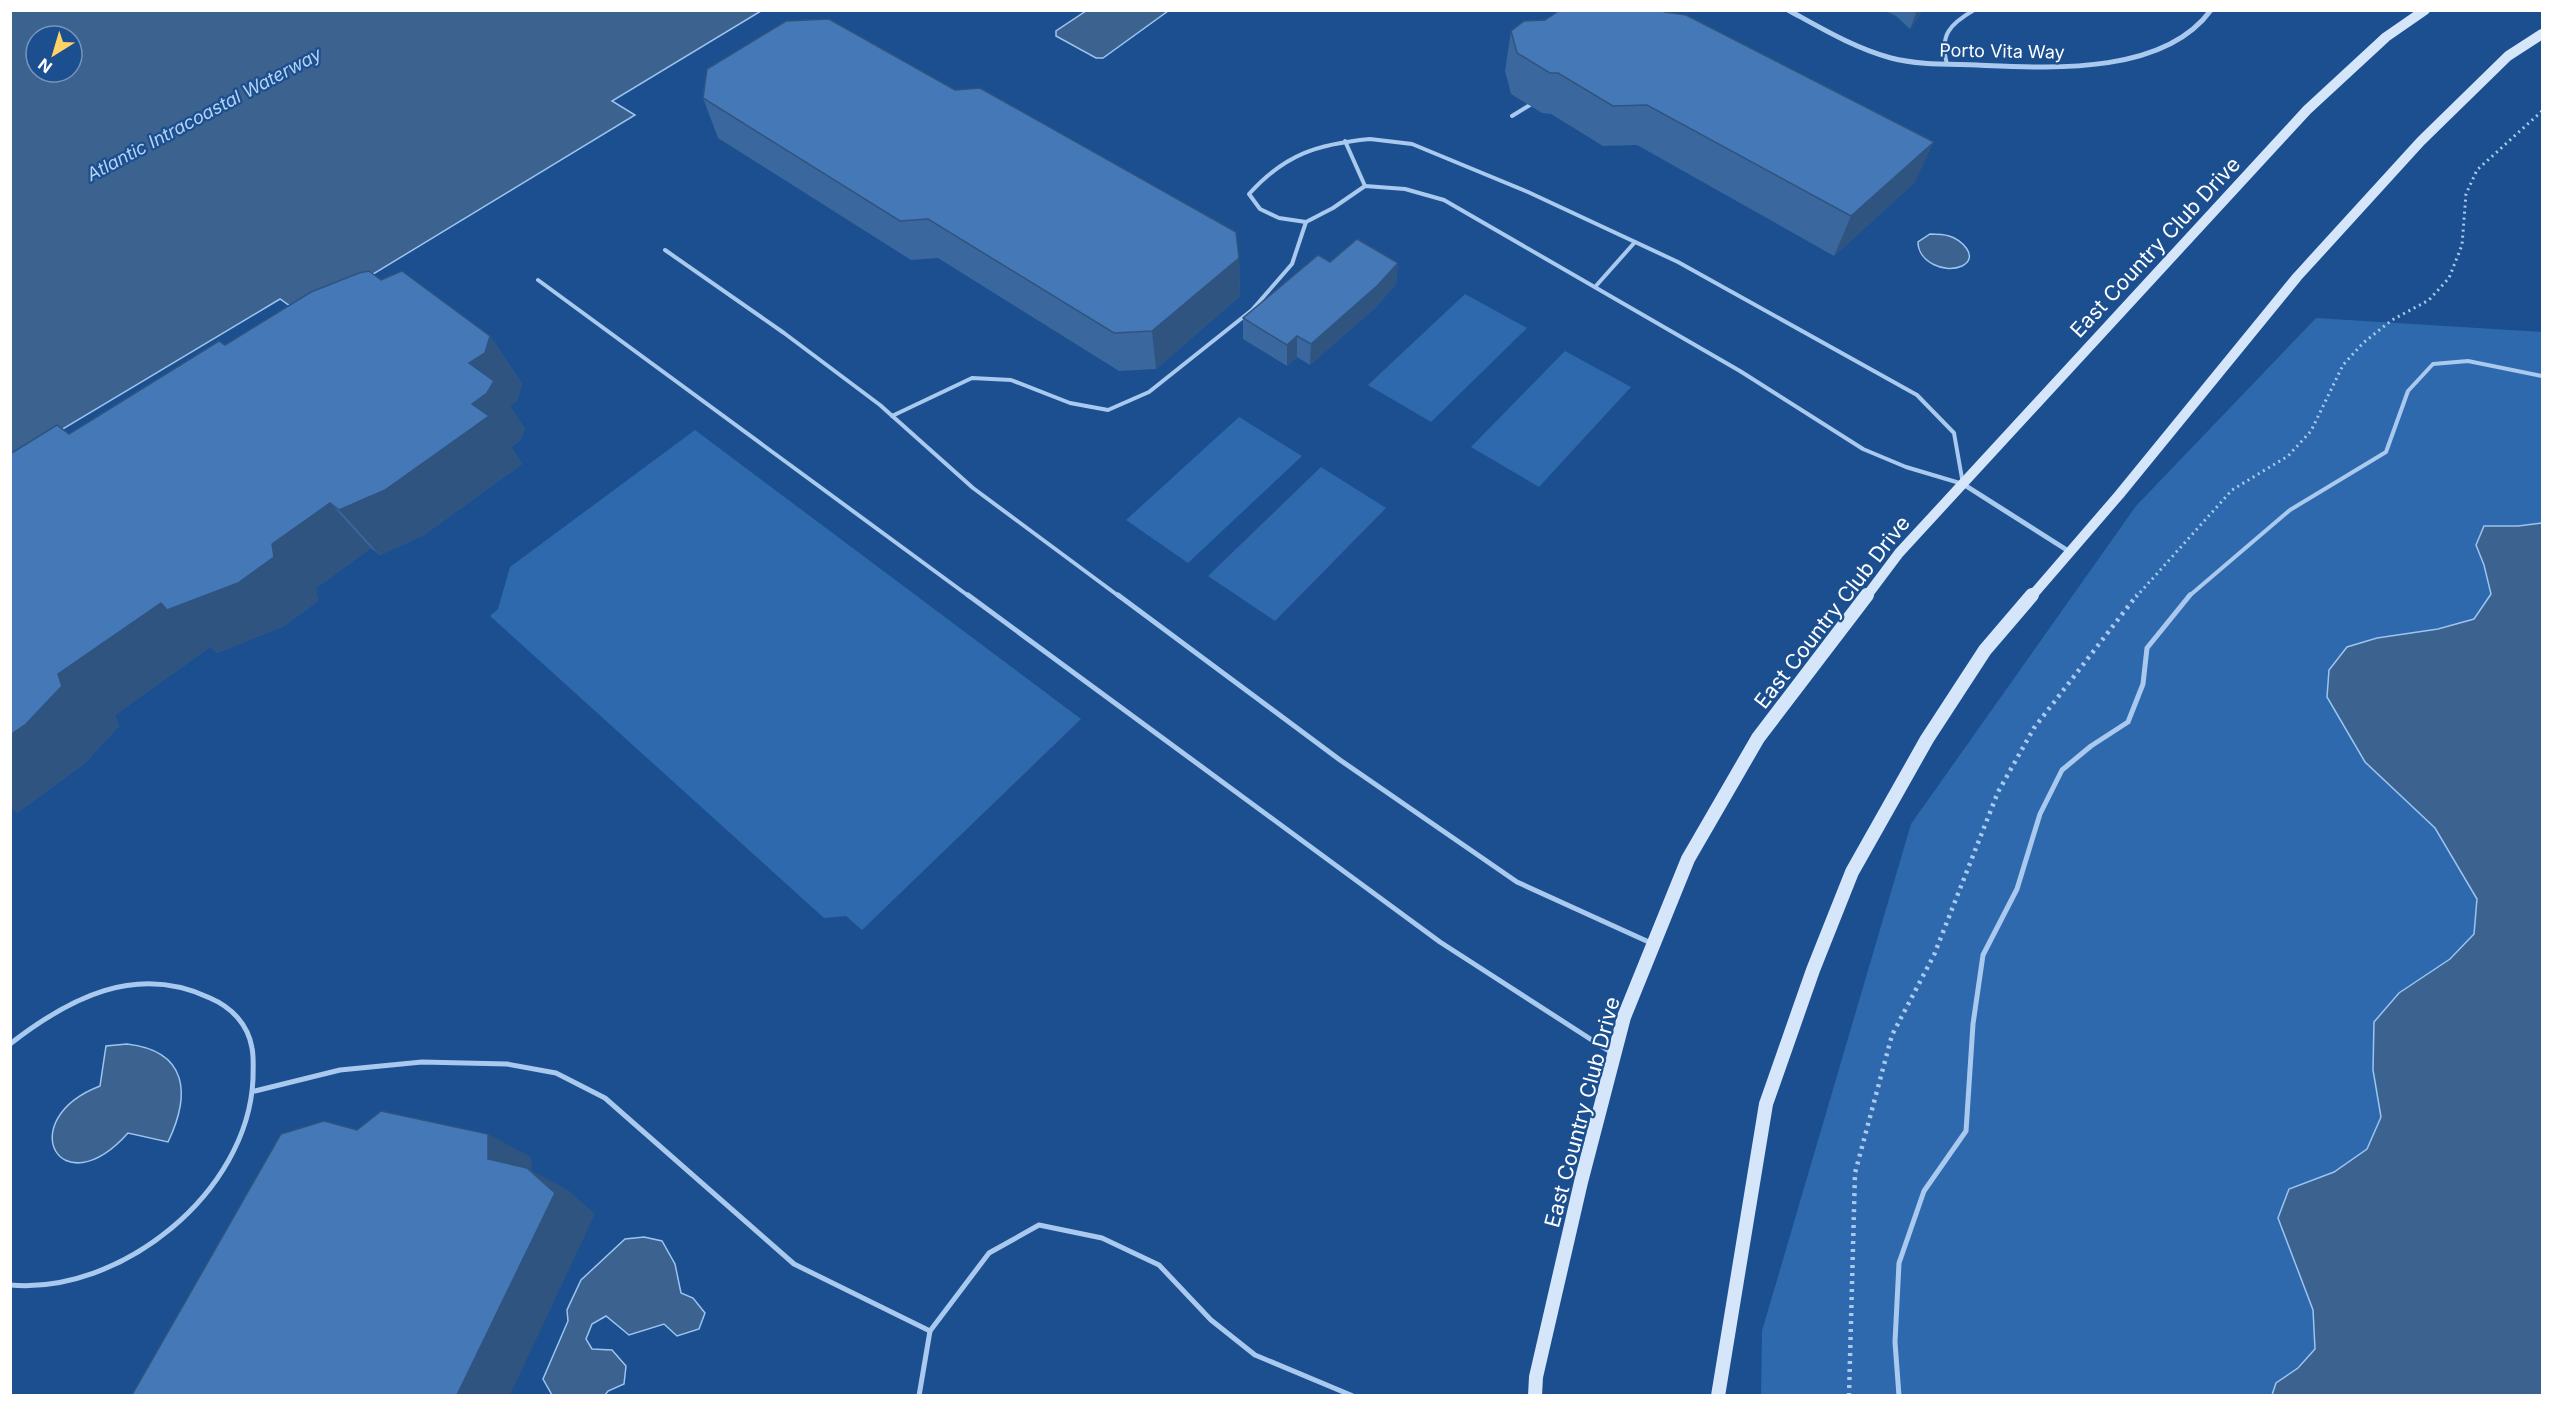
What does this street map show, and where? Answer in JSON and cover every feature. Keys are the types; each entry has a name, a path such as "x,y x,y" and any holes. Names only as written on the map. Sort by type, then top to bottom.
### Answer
{"street":[{"name":"Porto Vita Way","path":"1788,10 1882,56 1908,62 2051,68 2114,63 2156,49 2188,31 2208,16 2211,10"},
{"name":"East Country Club Drive","path":"1535,1395 1536,1377 1581,1182 1624,1017 1688,859 1758,738 1899,553 2307,110 2386,36 2425,10"},
{"path":"1718,1395 1766,1104 1813,970 1852,873 1927,739 1985,650 2070,552 2297,277 2413,149 2508,57 2542,34"},
{"path":"1963,484 2070,552"}],"lane":[{"path":"1947,64 1942,49 1943,36 1961,18 1974,10"},
{"path":"1512,116 1530,105"},
{"path":"1370,139 1412,144 1528,192 1678,262 1917,395 1954,433 1963,484 1906,467 1863,449 1740,371 1444,201 1405,189 1365,186 1333,208 1306,222 1279,218 1260,209 1249,194 1259,182 1295,155 1330,142 1370,139"},
{"path":"1345,141 1365,186"},
{"path":"892,416 972,378 1011,380 1070,403 1108,410 1149,392 1252,310 1292,264 1306,222"},
{"path":"1595,287 1635,242"},
{"path":"664,250 784,333 892,416 973,488 1340,760 1517,882 1654,945"},
{"path":"538,280 1440,942 1614,1054"},
{"path":"1899,1395 1895,1342 1899,1263 1924,1191 1966,1131 1973,1024 1983,955 2017,889 2040,814 2062,770 2091,746 2128,722 2143,684 2147,648 2188,597 2290,510 2347,478 2386,452 2408,391 2433,364 2468,361 2542,376"},
{"path":"10,1044 31,1026 83,997 124,985 164,982 197,989 232,1011 252,1045 255,1091 243,1136 217,1181 178,1223 132,1257 80,1279 30,1288 10,1285"},
{"path":"255,1091 340,1070 422,1062 507,1064 556,1073 605,1098 794,1264 930,1331"},
{"path":"919,1395 930,1331 988,1252 1040,1225 1102,1238 1159,1265 1211,1320 1255,1355 1353,1395"}],"shaded area":[{"path":"1465,294 1527,328 1431,422 1368,385"},
{"path":"2316,318 2542,332 2542,1395 1761,1396 1762,1331 1911,824 2136,506"},
{"path":"1565,351 1631,387 1539,487 1471,447"},
{"path":"1239,417 1302,456 1188,563 1126,520"},
{"path":"695,430 1081,719 862,930 846,916 824,918 490,616 498,609 510,567"},
{"path":"1321,467 1386,508 1275,621 1208,576"}],"water":[{"name":"Atlantic Intracoastal Waterway","path":"10,11 761,11 612,101 635,115 304,316 280,299 11,460"},
{"path":"1086,11 1168,11 1103,58 1096,58 1056,36 1056,31"},
{"path":"1930,234 1947,235 1963,244 1969,253 1967,262 1962,266 1948,268 1927,260 1919,249 1918,242"},
{"path":"2542,523 2542,1395 2272,1395 2276,1383 2298,1368 2315,1349 2313,1310 2278,1218 2289,1189 2334,1172 2367,1149 2381,1117 2373,1070 2374,1022 2399,993 2450,959 2474,934 2477,899 2435,828 2365,762 2327,697 2329,670 2347,647 2377,638 2438,629 2474,619 2491,594 2476,545 2484,526"},
{"path":"127,1044 147,1048 162,1056 173,1065 179,1078 180,1107 168,1142 128,1133 104,1154 83,1162 66,1160 56,1151 52,1136 58,1118 73,1101 100,1086 106,1046"},
{"path":"644,1237 662,1241 675,1264 681,1293 693,1298 705,1313 699,1329 677,1336 664,1324 629,1335 606,1316 592,1324 586,1339 592,1349 612,1350 626,1366 624,1384 608,1391 605,1395 552,1395 543,1379 568,1321 567,1310 581,1280 625,1239"}],"building":[{"path":"1560,10 1662,10 1686,15 1934,142 1851,216 1647,105 1613,106 1558,73 1550,73 1517,53 1511,31 1524,21 1545,20"},
{"path":"829,19 955,90 980,88 1236,232 1239,258 1152,331 1114,333 928,219 900,221 703,98 707,69 786,21"},
{"path":"1357,239 1398,263 1378,285 1311,344 1297,336 1287,345 1243,318 1318,255 1330,262"},
{"path":"369,271 381,280 402,271 490,336 485,353 469,363 494,381 487,393 472,404 489,416 385,490 339,510 330,503 272,544 274,557 238,583 167,610 161,603 58,674 62,686 26,724 10,735 10,454 57,425 69,434 219,341 225,345 311,292"},
{"path":"381,1111 488,1134 488,1159 527,1168 555,1193 457,1395 132,1395 281,1134 324,1121 357,1130"}]}
